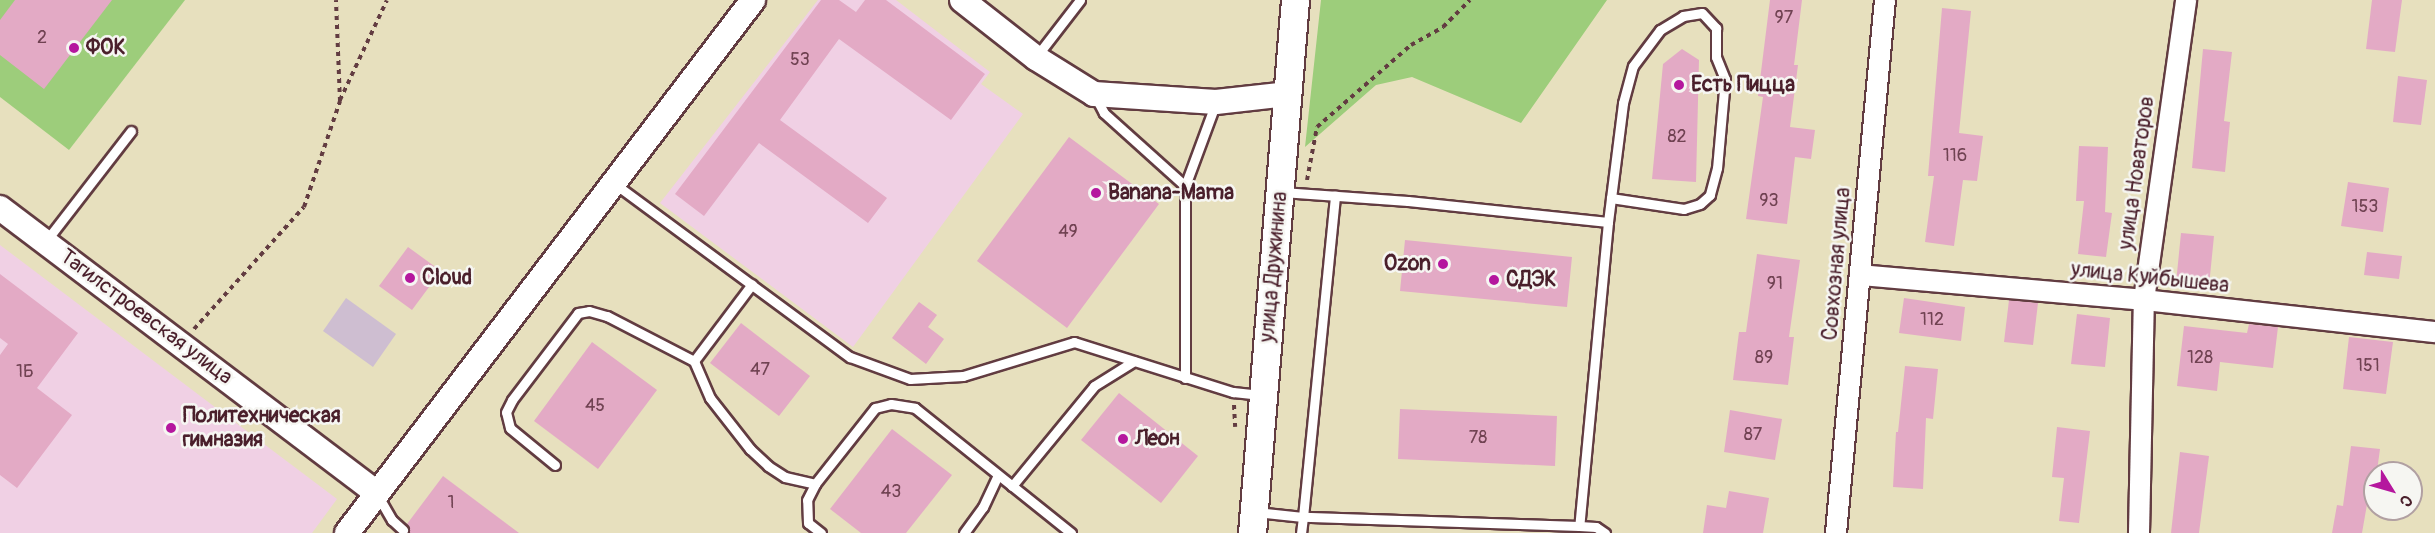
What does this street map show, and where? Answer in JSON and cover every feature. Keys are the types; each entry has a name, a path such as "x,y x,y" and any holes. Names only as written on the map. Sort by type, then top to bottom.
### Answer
{"main road":[{"name":"улица Дружинина","path":"1252,522 1263,395 1292,193 1287,94 1295,0"}],"street":[{"path":"346,533 615,184 753,0"},
{"path":"962,0 1036,58 1094,94 1216,102 1287,94"},
{"name":"Совхозная улица","path":"1836,533 1885,0"},
{"name":"улица Новаторов","path":"2139,533 2145,300 2186,0"},
{"name":"Тагилстроевская улица","path":"0,207 376,492"},
{"name":"улица Куйбышева","path":"1860,275 2145,300 2435,332"}],"lane":[{"path":"1036,58 1080,0"},
{"path":"1579,526 1608,222 1611,198 1623,103 1634,66 1660,30 1683,16 1702,13 1716,28 1716,57 1725,79 1717,168 1710,195 1700,204 1684,209 1611,198"},
{"path":"1094,94 1104,113 1185,186"},
{"path":"1185,378 1185,186 1216,102"},
{"path":"46,241 131,131"},
{"path":"615,184 850,357 910,379 963,376 1074,342 1233,392 1263,395"},
{"path":"1292,193 1408,201 1608,222"},
{"path":"1301,533 1335,196"},
{"path":"694,361 752,284"},
{"path":"555,465 510,428 506,412 512,400 578,313 589,311 607,316 694,361 710,398 750,449 768,466 785,477 814,484"},
{"path":"1012,486 1094,386 1134,361"},
{"path":"821,533 808,523 807,500 814,484 875,408 891,404 915,408 1071,533"},
{"path":"964,533 983,507 998,475"},
{"path":"376,492 392,520 403,530"},
{"path":"1252,522 1303,518 1596,526 1605,533"}],"path":[{"path":"336,0 340,101"},
{"path":"181,343 304,207 340,101 387,0"},
{"path":"1292,193 1317,127 1411,45 1443,27 1470,0"}],"shaded area":[{"path":"818,0 896,0 990,72 981,84 1023,114 853,347 660,203"},
{"path":"0,245 337,499 312,533 0,533"},
{"path":"346,298 396,334 373,367 323,331"}],"green space":[{"name":"ФОК","path":"0,0 185,0 69,150 0,97"},
{"path":"1321,0 1607,0 1521,123 1412,77 1376,85 1305,147"}],"building":[{"path":"15,0 112,0 44,89 0,55 0,20"},
{"path":"821,0 839,0 856,12 865,0 886,0 985,74 951,120 839,39 780,120 887,198 868,223 759,143 704,216 675,194"},
{"path":"1770,0 1802,0 1794,65 1798,65 1790,127 1815,130 1811,159 1795,157 1787,224 1746,219 1763,97 1758,96"},
{"path":"2372,0 2402,0 2395,52 2366,49"},
{"path":"1942,8 1971,11 1959,133 1983,136 1977,181 1963,180 1954,246 1925,242 1934,176 1928,176"},
{"path":"1682,49 1699,60 1696,182 1652,179 1663,64"},
{"path":"2203,49 2232,52 2224,121 2230,122 2225,172 2192,168"},
{"path":"2398,76 2427,80 2421,125 2393,122"},
{"path":"1069,137 1159,204 1067,328 977,261"},
{"path":"2079,146 2108,147 2105,212 2112,213 2106,257 2078,254 2084,201 2076,201"},
{"path":"2348,182 2389,188 2383,232 2341,226"},
{"path":"2181,233 2214,236 2209,286 2176,283"},
{"path":"1405,240 1572,257 1567,307 1400,291"},
{"name":"Cloud","path":"408,247 441,271 412,310 379,286"},
{"path":"2367,252 2402,256 2399,279 2364,275"},
{"path":"1757,254 1800,260 1789,337 1794,337 1788,385 1733,380 1739,332 1746,332"},
{"path":"0,274 78,333 37,388 72,415 17,488 0,475 0,355 8,344 0,338"},
{"path":"1904,298 1965,307 1961,341 1899,333"},
{"path":"2009,300 2038,303 2033,345 2004,342"},
{"path":"919,302 937,315 928,327 944,339 926,364 892,338"},
{"path":"2077,314 2110,318 2105,367 2071,364"},
{"path":"741,323 810,376 779,416 710,363"},
{"path":"2249,324 2278,327 2273,368 2220,362 2217,391 2177,386 2184,326 2247,333"},
{"path":"2349,337 2393,342 2386,394 2343,389"},
{"path":"592,342 657,390 598,469 534,421"},
{"path":"1905,366 1938,369 1933,419 1926,418 1923,489 1893,487 1896,432 1898,432"},
{"path":"1119,393 1198,456 1161,503 1081,440"},
{"path":"1400,409 1557,416 1555,466 1398,459"},
{"path":"1730,410 1782,419 1775,460 1724,452"},
{"path":"2057,427 2090,431 2079,523 2059,521 2064,478 2052,477"},
{"path":"892,429 952,475 906,533 861,533 830,509"},
{"path":"2351,446 2380,449 2378,461 2363,461 2364,521 2362,533 2332,533 2337,505 2343,506"},
{"path":"2180,452 2209,456 2199,533 2171,533"},
{"path":"443,476 519,533 409,533 407,524"},
{"path":"1729,491 1769,498 1763,533 1703,533 1707,505 1726,508"}],"place":[{"name":"ФОК","path":"74,48"},
{"name":"Есть Пицца","path":"1679,85"},
{"name":"Banana-Mama","path":"1096,193"},
{"name":"Ozon","path":"1443,264"},
{"name":"Cloud","path":"410,278"},
{"name":"СДЭК","path":"1494,280"},
{"name":"Политехническая гимназия","path":"171,428"},
{"name":"Леон","path":"1123,439"}]}
